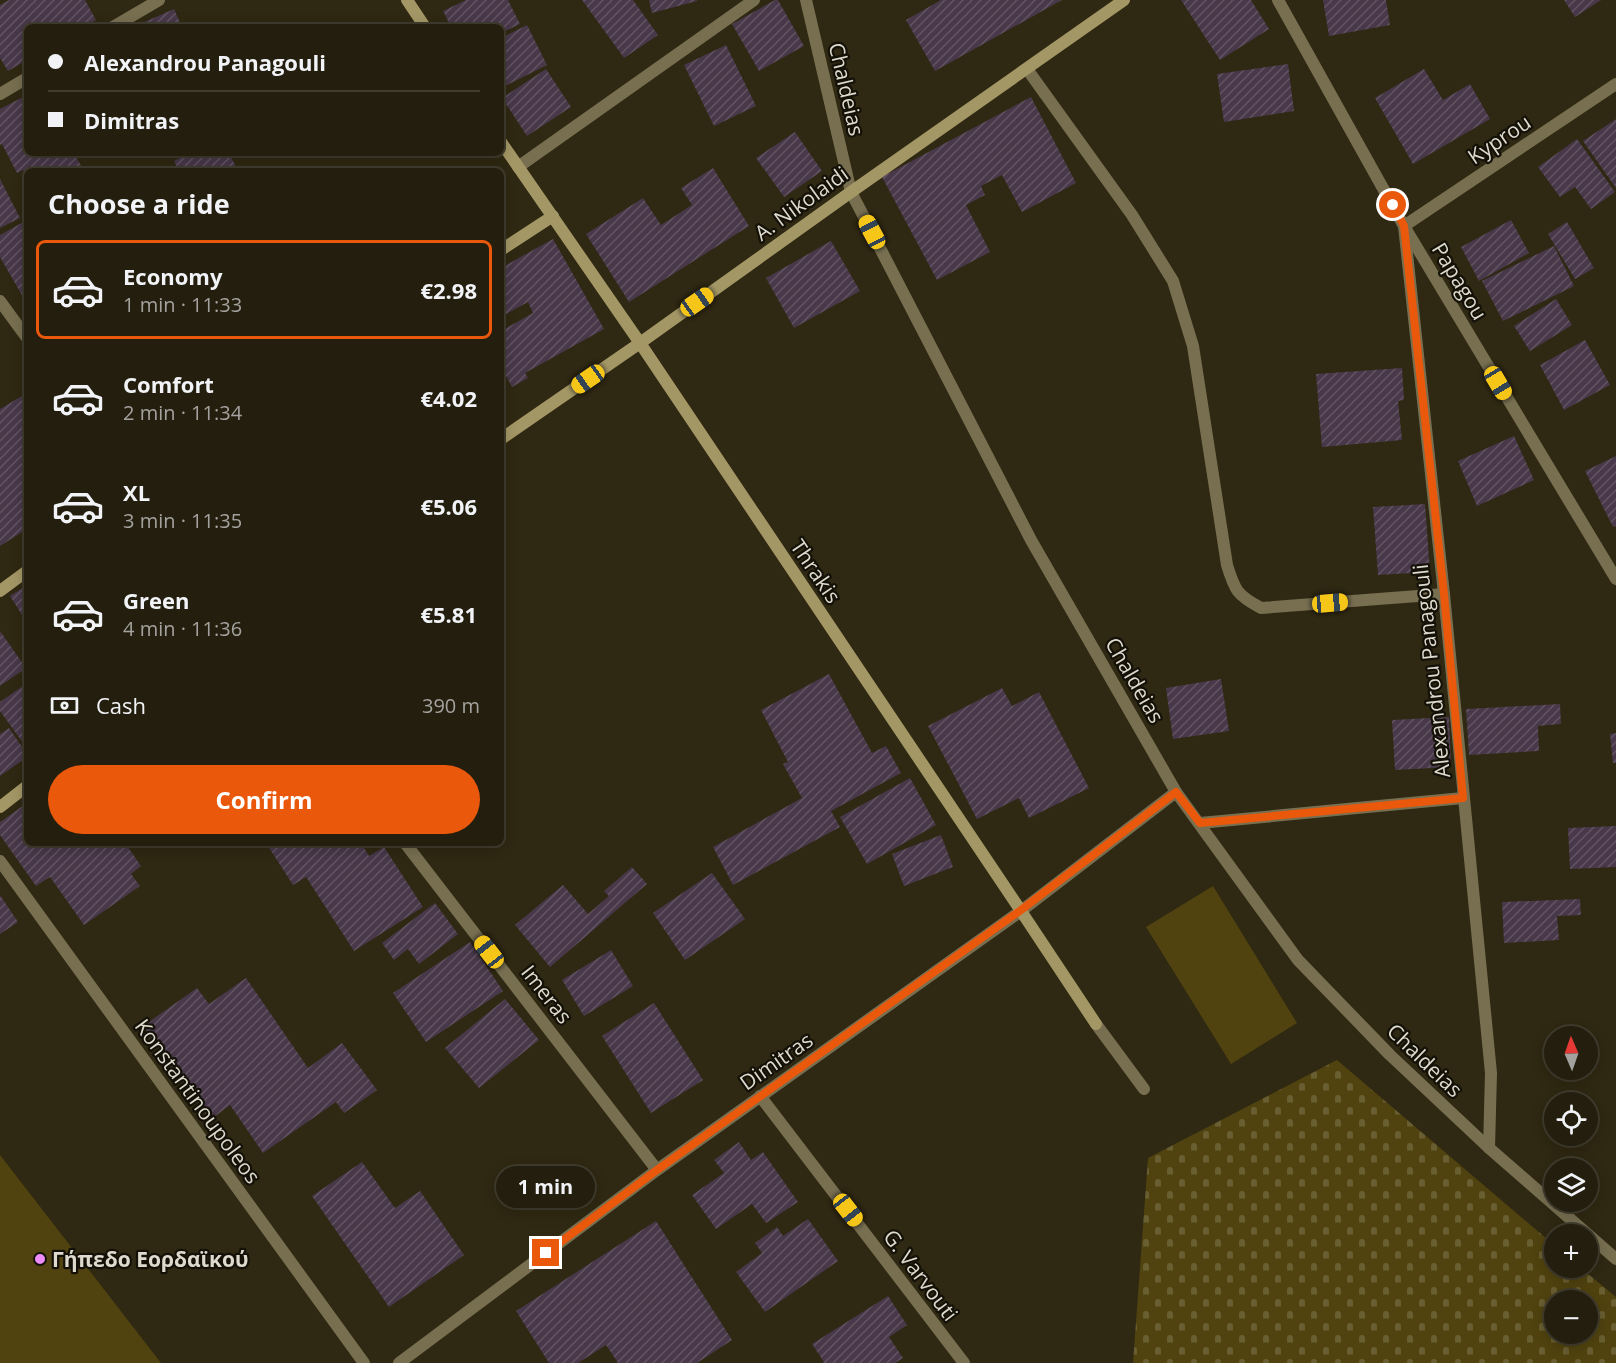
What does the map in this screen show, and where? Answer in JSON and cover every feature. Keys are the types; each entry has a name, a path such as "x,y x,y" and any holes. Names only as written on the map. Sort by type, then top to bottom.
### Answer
{"street":[{"path":"119,24 159,0"},
{"path":"407,0 423,24"},
{"path":"518,167 754,0"},
{"name":"Chaldeias","path":"806,0 851,192 1031,540 1176,792 1298,960 1390,1055 1489,1148 1616,1258"},
{"name":"A. Nikolaidi","path":"504,437 1124,0"},
{"name":"Papagou","path":"1278,0 1404,226 1616,579"},
{"path":"1026,69 1132,215 1173,281 1193,346 1227,565 1232,582 1242,598 1262,608 1444,594"},
{"path":"0,94 24,80"},
{"name":"Kyprou","path":"1404,226 1616,84"},
{"name":"Thrakis","path":"504,146 640,343 1096,1024 1144,1089"},
{"path":"504,248 553,216"},
{"name":"Alexandrou Panagouli","path":"1404,226 1444,594 1491,1073 1489,1148"},
{"path":"0,302 24,334"},
{"path":"0,591 24,574"},
{"path":"0,807 24,788"},
{"name":"Dimitras","path":"399,1363 657,1170 1021,910 1176,792"},
{"path":"1200,823 1463,798"},
{"name":"Imeras","path":"407,846 657,1170"},
{"name":"Konstantinoupoleos","path":"0,861 364,1363"},
{"name":"G. Varvouti","path":"760,1096 964,1363"}],"green space":[{"path":"1213,886 1297,1023 1231,1064 1146,927"},
{"path":"1337,1060 1544,1236 1544,1278 1593,1278 1616,1297 1616,1363 1133,1363 1148,1158"},
{"name":"Γήπεδο Εορδαϊκού","path":"0,1155 161,1363 0,1363"}],"building":[{"path":"9,0 85,0 96,20 89,24 24,24 24,62 8,71 0,58 0,5"},
{"path":"466,0 508,0 520,24 504,32 504,24 450,24 443,11"},
{"path":"582,0 633,0 658,35 624,58"},
{"path":"649,0 697,0 697,1 652,13"},
{"path":"778,0 804,46 759,71 732,24"},
{"path":"941,0 1062,0 935,71 906,20"},
{"path":"1181,0 1251,0 1269,29 1220,60"},
{"path":"1323,0 1386,0 1390,25 1329,36"},
{"path":"1564,0 1601,0 1575,17"},
{"path":"174,9 181,24 140,24"},
{"path":"527,25 547,65 504,86 504,36"},
{"path":"726,45 756,106 714,126 684,65"},
{"path":"1288,64 1294,111 1224,122 1217,74"},
{"path":"546,69 571,107 527,136 504,101 504,97"},
{"path":"1424,69 1443,100 1470,84 1490,119 1413,164 1375,98"},
{"path":"24,97 24,156 76,156 82,168 24,168 24,172 23,170 17,173 2,144 0,145 0,109"},
{"path":"1031,97 1076,183 1022,212 1002,175 981,186 985,195 966,205 990,252 937,280 882,177"},
{"path":"1616,119 1616,188 1583,141"},
{"path":"795,132 822,171 784,197 756,158"},
{"path":"1577,139 1615,192 1591,209 1575,187 1560,197 1538,167"},
{"path":"184,156 230,156 236,168 178,168 174,161"},
{"path":"713,168 749,226 629,302 586,234 643,198 661,225 692,205 681,188"},
{"path":"0,179 20,218 0,228"},
{"path":"1511,220 1529,253 1479,281 1461,247"},
{"path":"24,222 24,299 0,257 0,235"},
{"path":"1567,222 1594,268 1575,279 1548,234"},
{"path":"553,239 604,329 525,373 528,378 512,387 504,372 504,329 533,313 528,302 504,315 504,266"},
{"path":"831,241 860,291 794,328 766,278"},
{"path":"1554,246 1574,286 1503,321 1482,281"},
{"path":"1556,299 1572,325 1530,351 1514,326"},
{"path":"1585,340 1610,385 1564,410 1540,365"},
{"path":"1402,368 1404,400 1398,401 1402,440 1322,447 1316,374"},
{"path":"24,395 24,531 0,546 0,409"},
{"path":"1514,436 1534,480 1477,506 1458,461"},
{"path":"1616,456 1616,526 1613,527 1585,471"},
{"path":"1425,504 1430,572 1378,575 1373,507"},
{"path":"24,587 24,618 10,596"},
{"path":"0,631 24,665 24,669 0,686"},
{"path":"829,674 872,753 886,746 901,773 831,811 840,827 733,885 713,847 802,798 783,764 788,762 761,710"},
{"path":"1221,679 1229,731 1173,739 1166,688"},
{"path":"24,685 24,742 0,711 0,702"},
{"path":"1002,688 1012,706 1039,692 1089,788 1029,818 1019,798 977,819 928,726"},
{"path":"1560,704 1561,724 1538,726 1539,751 1469,755 1466,709"},
{"path":"1449,717 1451,767 1395,770 1392,720"},
{"path":"9,728 24,750 24,759 0,776 0,734"},
{"path":"1616,733 1616,763 1613,763 1610,734"},
{"path":"910,778 936,825 867,864 840,817"},
{"path":"24,805 24,846 127,846 141,866 131,874 140,886 84,925 50,877 36,886 0,835 0,822"},
{"path":"1616,826 1616,867 1570,869 1568,828"},
{"path":"941,835 953,867 904,886 892,854"},
{"path":"268,846 363,846 369,856 384,847 423,907 354,951 306,877 293,885"},
{"path":"632,867 647,884 550,967 515,925 563,885 588,914 609,896 604,891"},
{"path":"712,873 745,919 685,960 653,913"},
{"path":"0,895 18,922 0,934"},
{"path":"1580,899 1581,915 1557,916 1559,940 1504,943 1502,902"},
{"path":"435,903 458,934 419,964 408,949 394,960 382,943"},
{"path":"470,942 503,991 426,1042 393,993"},
{"path":"611,950 633,986 584,1016 562,980"},
{"path":"246,978 308,1068 342,1043 377,1090 344,1113 336,1102 263,1153 230,1105 210,1120 143,1026 197,988 209,1004"},
{"path":"505,999 539,1040 479,1088 445,1048"},
{"path":"654,1003 703,1080 651,1113 602,1036"},
{"path":"739,1142 751,1160 763,1152 798,1202 766,1223 752,1204 716,1229 692,1195 724,1173 714,1160"},
{"path":"362,1162 395,1208 420,1191 464,1255 389,1307 312,1196"},
{"path":"808,1219 838,1261 765,1312 736,1272 762,1253 755,1243 777,1227 783,1236"},
{"path":"656,1221 732,1340 697,1363 618,1363 606,1345 578,1363 549,1363 516,1311"},
{"path":"888,1296 907,1325 889,1337 903,1358 895,1363 822,1363 824,1362 812,1344"}],"place":[{"name":"Γήπεδο Εορδαϊκού","path":"40,1259"}],"route":[{"path":"546,1253 657,1170 1021,910 1176,792 1200,823 1463,798 1444,594 1404,226 1393,205"}]}
